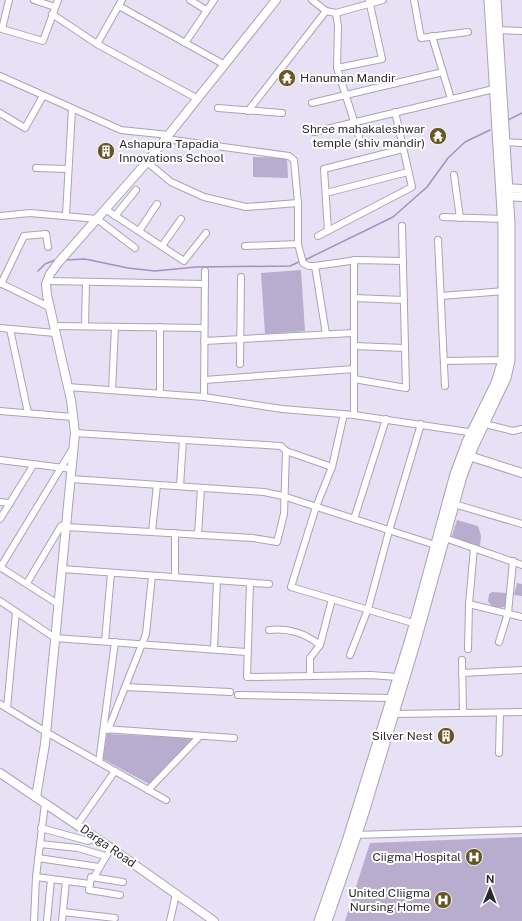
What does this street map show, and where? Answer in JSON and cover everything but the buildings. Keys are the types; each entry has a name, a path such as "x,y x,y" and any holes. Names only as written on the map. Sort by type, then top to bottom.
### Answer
{"main road":[{"path":"389,714 390,698 411,636 413,623 435,545 466,455 475,433 506,378 507,291 505,192 498,88 489,0"},
{"path":"496,0 498,88"},
{"path":"327,921 389,714 445,538 466,455"},
{"path":"319,921 353,834"}],"street":[{"path":"9,0 2,29 43,41 58,0"},
{"path":"34,0 55,7"},
{"path":"190,0 206,10"},
{"path":"185,43 214,0"},
{"path":"36,797 46,732 75,433 68,387 47,296 48,281 61,260 168,137 276,0"},
{"path":"312,0 326,11 336,13 369,2 383,0"},
{"path":"414,0 421,38 468,32"},
{"path":"337,68 382,59 369,2"},
{"path":"97,44 120,3 185,43 225,65"},
{"path":"248,110 326,11"},
{"path":"336,13 338,26 337,68 361,143"},
{"path":"52,14 97,44 198,99"},
{"path":"497,30 522,31"},
{"path":"432,36 451,99"},
{"path":"312,102 345,96 443,72"},
{"path":"0,76 121,130 289,156 294,160 298,203 298,244 302,260 309,266 354,260 403,261"},
{"path":"314,132 498,88"},
{"path":"0,113 25,128 42,96"},
{"path":"218,108 282,114"},
{"path":"66,215 72,109"},
{"path":"318,236 412,187 394,112"},
{"path":"502,142 522,143"},
{"path":"328,231 324,169 403,149"},
{"path":"147,162 171,182 204,197 246,207 298,203"},
{"path":"36,168 68,169"},
{"path":"326,193 408,172"},
{"path":"454,175 460,218"},
{"path":"505,192 522,188"},
{"path":"115,216 136,190"},
{"path":"505,192 522,197"},
{"path":"139,231 157,204"},
{"path":"106,209 184,261 206,233"},
{"path":"0,216 30,213 66,215 97,219 135,248"},
{"path":"443,217 506,219"},
{"path":"162,246 181,219"},
{"path":"354,379 406,388 402,226"},
{"path":"48,247 46,234 24,236 1,284 49,307"},
{"path":"438,240 445,386"},
{"path":"245,246 298,244"},
{"path":"354,260 354,415"},
{"path":"315,266 326,334"},
{"path":"204,397 205,271"},
{"path":"240,364 241,277"},
{"path":"48,281 205,284"},
{"path":"85,326 86,282"},
{"path":"441,296 507,291"},
{"path":"354,298 404,300"},
{"path":"0,328 54,329 85,326 204,328"},
{"path":"112,390 115,327"},
{"path":"160,327 160,394"},
{"path":"10,329 28,413"},
{"path":"204,341 354,333"},
{"path":"354,346 405,348"},
{"path":"444,360 507,360"},
{"path":"204,380 354,369"},
{"path":"68,387 204,397 282,409 386,419 475,433"},
{"path":"0,410 73,417"},
{"path":"344,414 332,467 316,507 291,588 332,598 413,623"},
{"path":"354,519 386,419"},
{"path":"481,422 513,431 522,429"},
{"path":"350,655 368,609 389,530 421,424"},
{"path":"75,433 281,446 286,451 332,467"},
{"path":"180,486 183,440"},
{"path":"58,604 1,565 74,445"},
{"path":"26,583 61,526 66,525 253,538 277,542 284,514 283,496 286,476 286,451"},
{"path":"466,455 522,473"},
{"path":"0,460 72,469"},
{"path":"0,519 34,464"},
{"path":"71,479 264,492 283,496 435,545"},
{"path":"152,532 157,485"},
{"path":"198,535 201,488"},
{"path":"0,502 10,503"},
{"path":"454,504 522,524"},
{"path":"175,533 175,576"},
{"path":"445,538 522,565"},
{"path":"468,649 469,604 474,548"},
{"path":"499,642 508,613 513,561"},
{"path":"62,569 269,584"},
{"path":"105,641 111,573"},
{"path":"106,730 146,634 152,576"},
{"path":"214,650 217,581"},
{"path":"250,583 246,652 247,677 310,675 371,675 397,677"},
{"path":"310,675 310,658 320,645 332,598"},
{"path":"0,602 55,638 246,652"},
{"path":"469,604 522,617"},
{"path":"7,708 16,612"},
{"path":"270,630 297,631 307,635 320,645"},
{"path":"99,762 106,730 115,642"},
{"path":"462,660 463,713"},
{"path":"462,673 522,670"},
{"path":"125,687 230,692"},
{"path":"238,695 390,698"},
{"path":"0,704 46,732 166,800"},
{"path":"389,714 522,712"},
{"path":"499,753 500,713"},
{"path":"106,730 234,738"},
{"path":"148,790 200,736"},
{"path":"76,825 115,771"},
{"name":"Darga Road","path":"0,773 111,848 214,921"},
{"path":"34,921 36,877 45,803"},
{"path":"41,828 88,841 96,838"},
{"path":"353,834 522,830"},
{"path":"40,844 78,848 105,856"},
{"path":"111,848 94,877 91,877 89,890 120,895"},
{"path":"38,858 99,867"},
{"path":"36,877 90,884"},
{"path":"94,877 123,882"},
{"path":"48,921 51,879"},
{"path":"62,921 66,881"},
{"path":"170,921 176,894"},
{"path":"63,912 115,918"}],"shaded area":[{"path":"253,157 287,158 288,178 253,177"},
{"path":"301,270 305,331 265,334 261,273"},
{"path":"457,520 478,526 481,536 480,546 451,539"},
{"path":"517,583 522,584 522,596 514,595"},
{"path":"492,592 508,593 507,607 493,608 488,601 489,594"},
{"path":"107,734 193,738 149,784 103,759"},
{"path":"522,837 522,921 345,921 370,843"}],"waterway":[{"path":"508,120 522,113"},
{"path":"305,260 393,217 427,187 448,158 465,142 490,130"},
{"path":"65,260 85,259 128,268 155,271 196,267 290,266 301,261"},
{"path":"38,271 45,264 55,260"}],"place":[{"name":"Hanuman Mandir","path":"287,78"},
{"name":"Shree mahakaleshwar temple (shiv mandir)","path":"438,136"},
{"name":"Ashapura Tapadia Innovations School","path":"106,151"},
{"name":"Silver Nest","path":"446,736"},
{"name":"Ciigma Hospital","path":"474,857"},
{"name":"United CIiigma Nursing Home","path":"443,900"}]}
